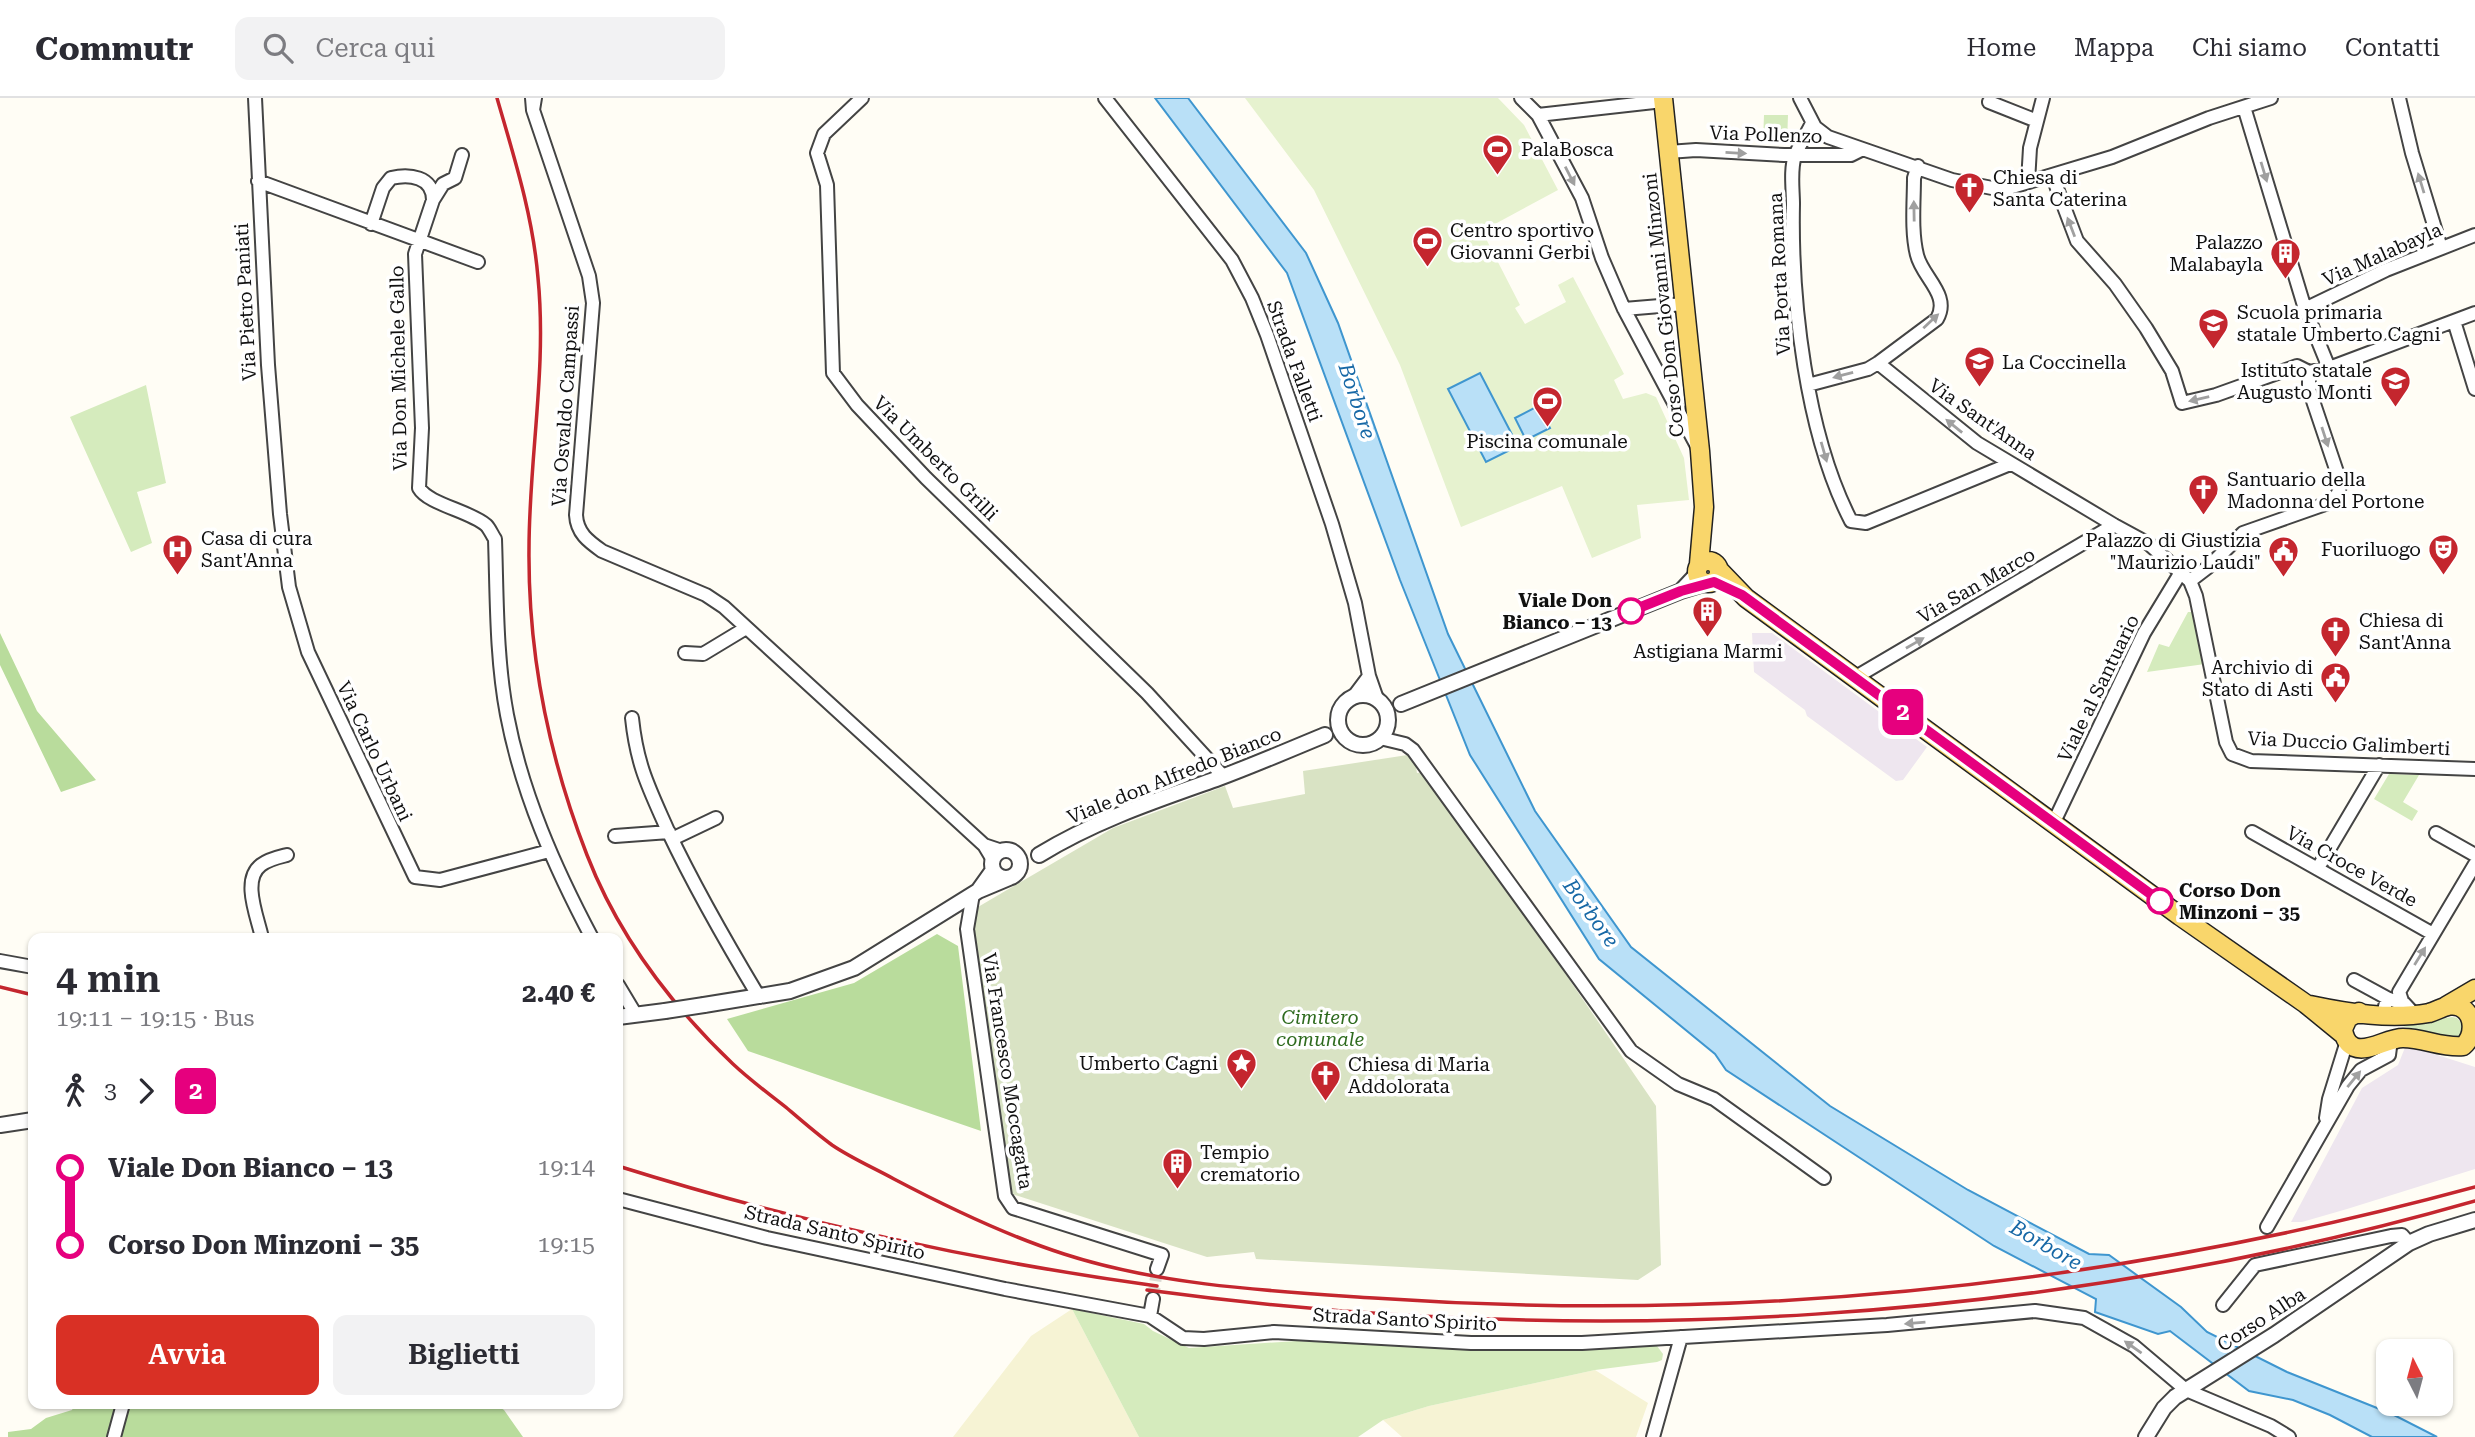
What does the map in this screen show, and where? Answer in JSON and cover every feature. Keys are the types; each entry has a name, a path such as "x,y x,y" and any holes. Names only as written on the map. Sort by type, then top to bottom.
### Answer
{"main road":[{"name":"Corso Don Giovanni Minzoni","path":"1663,99 1700,451 1709,573 1856,677 2180,916 2306,1004 2345,1038"},
{"name":"Corso Don Giovanni Minzoni","path":"2306,1004 2359,1012 2385,1007 2430,1012 2475,989"},
{"path":"2446,1006 2460,1007 2472,1015 2474,1035 2463,1046 2449,1048"},
{"path":"2359,1012 2345,1023 2345,1038 2357,1048 2373,1054 2391,1040 2417,1040 2475,1056"}],"street":[{"name":"Via Pietro Paniati","path":"255,98 268,365 279,504"},
{"name":"Via Umberto Grilli","path":"862,98 824,134 817,153 828,185 833,373 857,405 926,478 1147,693 1223,776"},
{"name":"Strada Falletti","path":"1105,98 1232,260 1252,298 1332,524 1355,603 1369,676 1382,707"},
{"path":"1521,98 1538,115 1582,198 1602,258 1624,309 1700,451"},
{"path":"1800,98 1812,123 1828,137 1952,180 2002,190 2112,157 2266,99"},
{"path":"2028,182 2030,148 2043,98"},
{"path":"2221,98 2226,113"},
{"path":"2399,98 2412,153 2441,248"},
{"path":"1538,115 1663,99"},
{"name":"Via Osvaldo Campassi","path":"533,102 589,276 593,303 576,515 578,528 588,542 602,551 706,595 724,607 1001,858"},
{"path":"1989,102 2037,121"},
{"path":"2244,107 2305,309 2329,368"},
{"name":"Via Porta Romana","path":"1812,123 1795,155 1792,230 1801,345 1823,450 1851,521 1866,523 2010,464"},
{"name":"Via Pollenzo","path":"1668,152 1696,150 1851,155 1861,150"},
{"path":"419,242 433,200 443,184 455,178 462,155"},
{"path":"1808,385 1868,369 1937,319 1941,312 1941,299 1917,255 1914,178 1918,166"},
{"path":"371,224 383,188 391,178 404,175 418,177 433,192 433,200"},
{"path":"2052,175 2077,242 2115,284 2146,328 2172,371 2182,403 2217,395 2297,366 2309,372 2329,368 2475,313"},
{"path":"258,181 478,262"},
{"name":"Via Malabayla","path":"2305,309 2386,270 2475,235"},
{"name":"Via Don Michele Gallo","path":"419,242 415,254 422,428 419,488 424,496 447,504 488,526 495,539 502,677 507,715 520,768 549,851 590,933"},
{"path":"1624,309 1684,304"},
{"path":"2454,321 2475,388"},
{"name":"Via Sant'Anna","path":"1878,363 1963,433 2010,464 2149,544 2185,576"},
{"name":"Viale al Santuario","path":"2054,822 2144,633 2185,576 2207,568 2243,533 2334,501 2340,481 2309,388 2309,372"},
{"name":"Via Carlo Urbani","path":"279,504 289,587 308,652 415,877 440,880 549,851"},
{"name":"Via San Marco","path":"1856,677 2114,525"},
{"path":"1382,707 1403,703 1496,667 1681,591 1709,573"},
{"name":"Via Duccio Galimberti","path":"2185,576 2196,596 2226,742 2232,754 2251,761 2475,769"},
{"path":"685,653 703,654 746,628"},
{"path":"1354,696 1370,696 1382,707 1388,725 1374,743 1358,745 1341,729 1342,706 1354,696 1369,676"},
{"path":"632,718 638,760 645,782 711,917 759,997"},
{"name":"Viale don Alfredo Bianco","path":"623,1016 790,991 854,968 975,892 1014,874 1039,855 1108,818 1341,729"},
{"path":"1380,738 1405,744 1413,750 1632,1051 1678,1084 1714,1099 1824,1178"},
{"path":"2318,868 2379,765"},
{"path":"615,836 671,836 716,818"},
{"name":"Via Croce Verde","path":"2252,832 2433,934"},
{"path":"2436,833 2475,855"},
{"path":"261,933 251,885 253,876 258,867 266,862 287,855"},
{"path":"1001,858 1039,855"},
{"path":"1001,858 1020,864 1014,874 1000,876 1001,858"},
{"name":"Viale don Alfredo Bianco","path":"975,892 1001,858"},
{"path":"2410,1010 2402,1001 2399,992 2475,864"},
{"name":"Via Francesco Moccagatta","path":"975,892 967,929 1005,1196 1013,1208 1162,1255 1157,1269"},
{"path":"0,961 28,966"},
{"path":"2354,980 2385,1007"},
{"path":"623,993 636,1015"},
{"path":"2324,1129 2345,1038"},
{"path":"2267,1227 2354,1078 2373,1054"},
{"path":"0,1125 28,1121"},
{"name":"Strada Santo Spirito","path":"623,1200 767,1238 1005,1289 1150,1316 1183,1338 1205,1339 1274,1332 1471,1343 1582,1343 1888,1325 2035,1311 2056,1312 2084,1318 2134,1346 2186,1390 2271,1426 2289,1437"},
{"name":"Corso Alba","path":"2146,1437 2168,1403 2186,1390 2274,1335 2409,1243 2475,1220"},
{"name":"Corso Alba","path":"2223,1305 2255,1265 2391,1236 2402,1235 2409,1243"},
{"path":"1150,1316 1153,1299"},
{"path":"1653,1437 1681,1337"},
{"path":"114,1437 121,1409"}],"shaded area":[{"path":"1752,633 1772,633 1927,747 1903,780 1896,781 1807,716 1805,710 1754,672"},
{"path":"2406,1045 2475,1067 2475,1169 2302,1222 2291,1222 2362,1088 2398,1065"},
{"path":"1072,1309 1139,1437 953,1437 1031,1336"},
{"path":"1595,1370 1648,1403 1636,1437 1402,1437 1383,1420 1429,1406"}],"green space":[{"path":"1245,98 1498,98 1524,125 1558,190 1482,231 1520,305 1515,308 1525,324 1566,302 1558,285 1573,277 1624,374 1614,380 1623,399 1646,393 1656,397 1684,458 1689,500 1637,505 1641,538 1592,558 1562,486 1461,527 1400,365 1314,190"},
{"path":"1764,115 1788,115 1787,143 1763,143"},
{"path":"146,385 166,483 137,492 152,543 131,552 70,417"},
{"path":"2188,612 2194,612 2205,664 2147,672 2159,644 2169,647"},
{"path":"0,633 37,711 96,780 61,792 0,665"},
{"name":"Cimitero comunale","path":"1414,754 1417,773 1427,772 1656,1106 1661,1265 1638,1280 1256,1259 1254,1252 1207,1257 1012,1194 972,929 978,907 1113,828 1225,786 1233,808 1305,794 1303,771"},
{"path":"2389,774 2419,775 2403,802 2418,811 2412,821 2374,799"},
{"path":"937,934 958,946 981,1131 748,1051 727,1019 854,983"},
{"path":"2457,1018 2463,1025 2461,1035 2456,1038 2402,1026"},
{"path":"1072,1309 1144,1324 1189,1348 1297,1341 1486,1348 1651,1343 1663,1354 1662,1360 1657,1362 1595,1370 1429,1406 1383,1420 1358,1437 1139,1437"},
{"path":"502,1409 523,1437 8,1437 8,1432 31,1429 46,1418 72,1410"}],"water":[{"name":"Borbore","path":"1155,98 1188,98 1306,253 1338,323 1448,634 1535,811 1631,947 1830,1106 1968,1190 2089,1254 2109,1255 2181,1307 2207,1332 2287,1372 2376,1408 2376,1416 2396,1416 2437,1437 2372,1437 2330,1415 2293,1400 2249,1391 2170,1331 2158,1334 2095,1312 2096,1299 1994,1246 1726,1070 1715,1054 1599,959 1470,755 1400,580 1287,273"},
{"path":"1480,373 1518,446 1486,462 1448,389"},
{"path":"1538,406 1550,428 1526,440 1515,418"}],"tunnel":[{"path":"1153,1299 1157,1269"}],"railway":[{"path":"497,98 527,209 536,255 540,346 529,549 532,628 543,705 573,818 600,885 630,941 688,1018 739,1070 826,1141 855,1159 999,1230 1102,1265 1178,1280 1257,1289 1514,1305 1653,1305 1791,1300 1929,1289 2066,1272 2203,1249 2339,1221 2475,1187"},
{"path":"0,987 28,994"},
{"path":"623,1168 817,1222 953,1252 1157,1286"},
{"path":"1147,1290 1313,1308 1481,1319 1648,1321 1816,1314 1982,1299 2148,1275 2313,1243 2475,1201"}],"bus line":[{"name":"2","path":"1631,611 1707,583 1714,582 1742,595 2160,901"}],"place":[{"name":"PalaBosca","path":"1498,176"},
{"name":"Chiesa di Santa Caterina","path":"1970,215"},
{"name":"Centro sportivo Giovanni Gerbi","path":"1427,268"},
{"name":"Palazzo Malabayla","path":"2286,280"},
{"name":"Scuola primaria statale Umberto Cagni","path":"2214,350"},
{"name":"La Coccinella","path":"1979,389"},
{"name":"Istituto statale Augusto Monti","path":"2395,408"},
{"name":"Piscina comunale","path":"1547,429"},
{"name":"Santuario della Madonna del Portone","path":"2204,517"},
{"name":"Casa di cura Sant'Anna","path":"178,576"},
{"name":"Fuoriluogo","path":"2444,576"},
{"name":"Palazzo di Giustizia \"Maurizio Laudi\"","path":"2284,578"},
{"name":"Viale Don Bianco – 13","path":"1631,611"},
{"name":"Astigiana Marmi","path":"1708,639"},
{"name":"Chiesa di Sant'Anna","path":"2336,658"},
{"name":"Archivio di Stato di Asti","path":"2336,705"},
{"name":"Corso Don Minzoni – 35","path":"2160,901"},
{"name":"Umberto Cagni","path":"1241,1090"},
{"name":"Chiesa di Maria Addolorata","path":"1325,1102"},
{"name":"Tempio crematorio","path":"1177,1190"}]}
